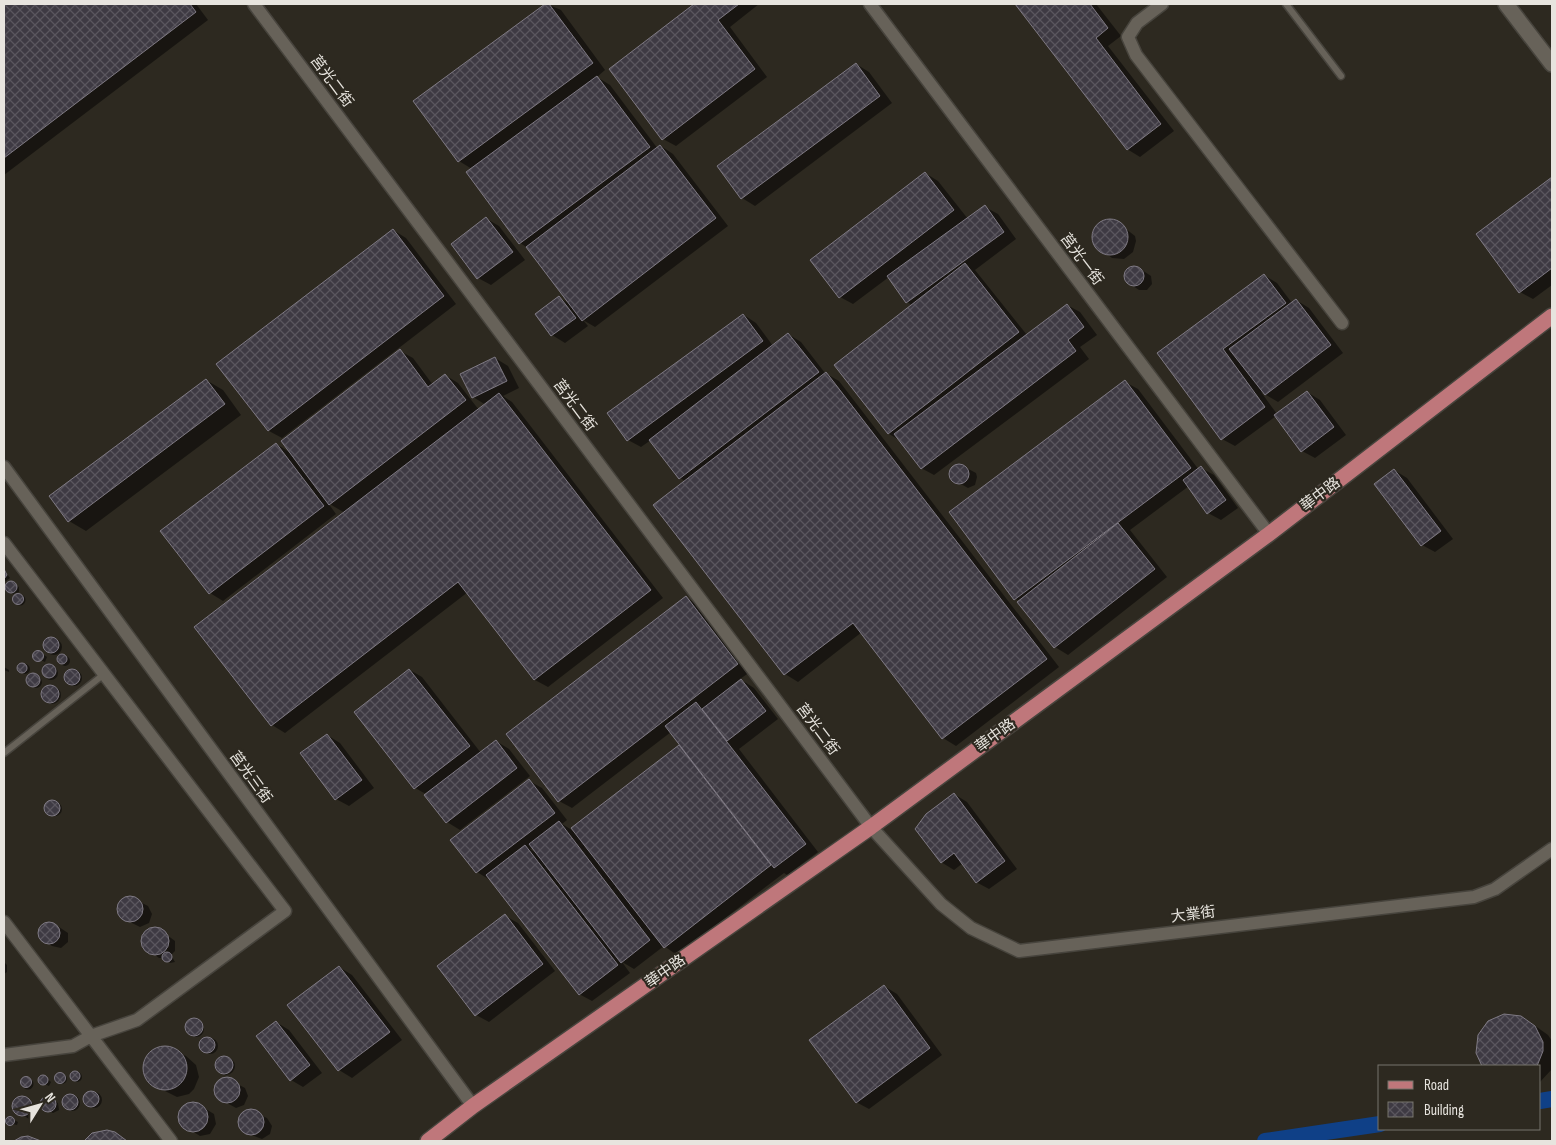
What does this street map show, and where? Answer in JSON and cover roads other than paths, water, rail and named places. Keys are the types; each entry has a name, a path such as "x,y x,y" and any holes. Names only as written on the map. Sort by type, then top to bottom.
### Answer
{"main road":[{"name":"華中路","path":"428,1141 473,1106 871,827 1268,534 1552,316"}],"street":[{"name":"莒光二街","path":"254,4 871,827"},
{"name":"莒光一街","path":"870,4 1268,534"},
{"path":"1162,4 1137,24 1128,37 1136,55 1342,323"},
{"path":"1506,4 1552,64"},
{"name":"莒光三街","path":"4,467 473,1106"},
{"path":"4,543 285,911 137,1020 92,1036 73,1046 4,1055"},
{"name":"大業街","path":"871,827 940,904 971,928 1019,951 1474,897 1495,889 1552,849"},
{"path":"4,922 171,1141"}],"lane":[{"path":"1286,4 1341,76"},
{"path":"4,753 103,675"}],"waterway":[{"path":"1541,1101 1552,1099"},
{"path":"1265,1141 1378,1124"}]}
